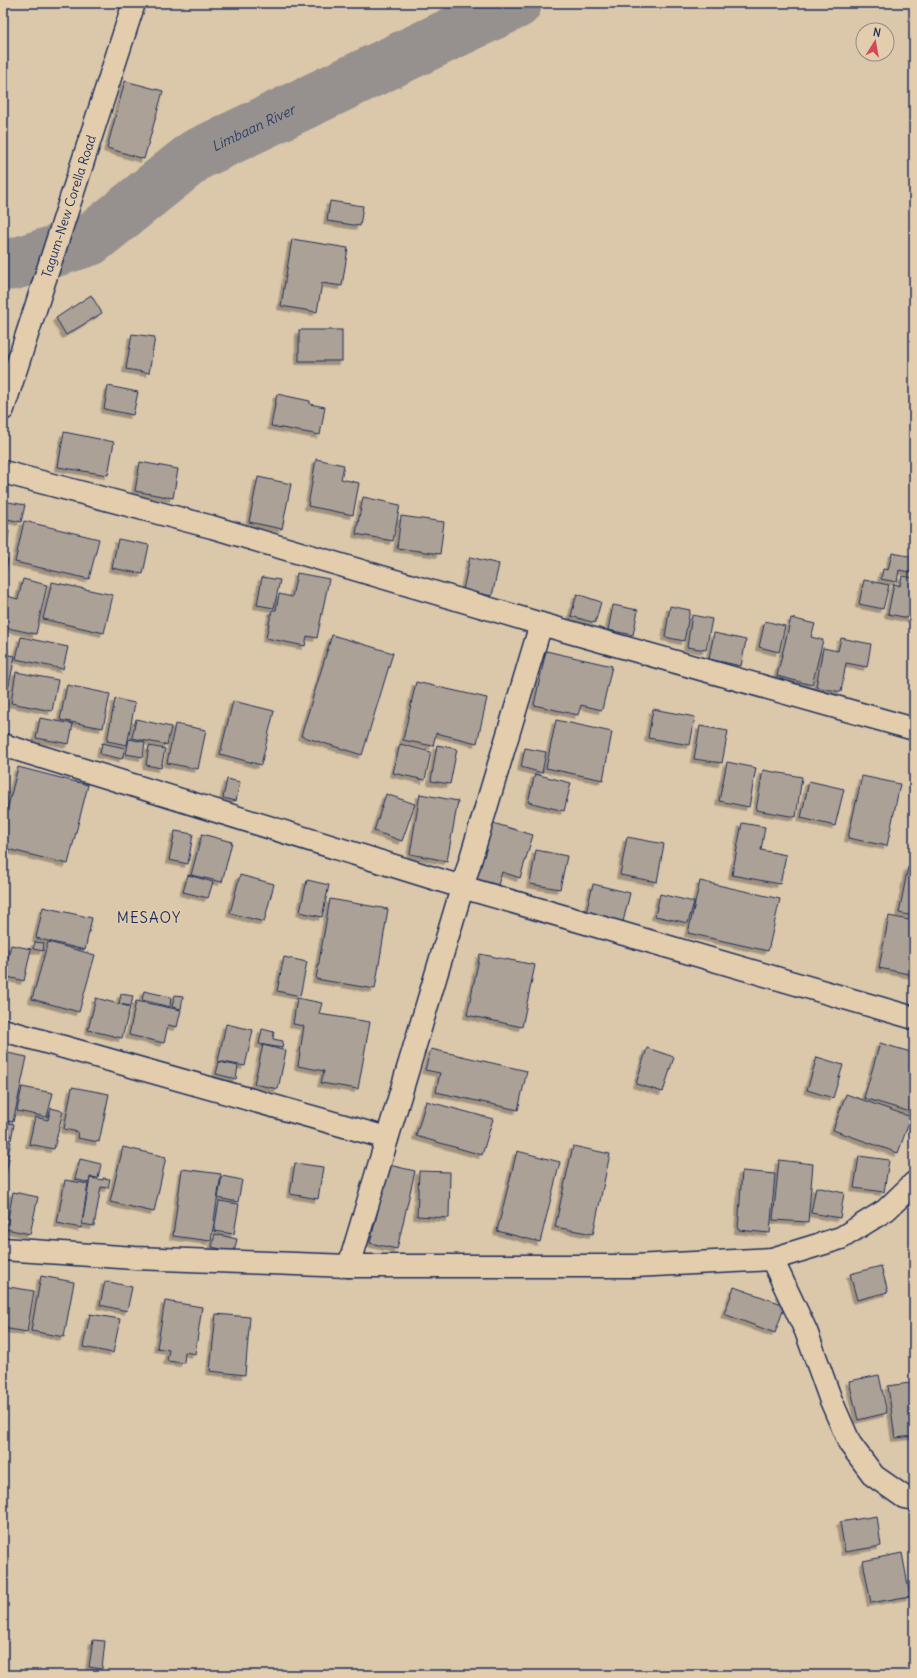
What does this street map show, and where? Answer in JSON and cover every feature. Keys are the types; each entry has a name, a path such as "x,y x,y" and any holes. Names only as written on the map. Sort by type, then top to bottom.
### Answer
{"street":[{"name":"Tagum-New Corella Road","path":"3,409 134,3"},
{"path":"3,472 212,527 542,624 914,729"},
{"path":"349,1266 542,624"},
{"path":"3,745 462,888 914,1018"},
{"path":"3,1030 387,1138"},
{"path":"3,1249 136,1258 349,1266 634,1266 772,1259 841,1238 886,1210 914,1183"},
{"path":"772,1259 806,1331 830,1398 850,1444 874,1476 904,1496 914,1499"}],"building":[{"path":"125,81 163,91 144,159 107,148"},
{"path":"330,201 363,206 360,226 327,221"},
{"path":"292,239 348,248 342,286 322,283 317,312 281,306"},
{"path":"91,295 102,313 66,335 56,318"},
{"path":"299,330 342,330 342,361 299,361"},
{"path":"132,334 155,337 149,373 126,369"},
{"path":"108,386 138,392 133,415 104,409"},
{"path":"277,394 310,401 310,404 325,407 320,435 271,426"},
{"path":"64,432 114,442 108,475 58,467"},
{"path":"316,459 344,465 341,479 359,483 353,515 308,506"},
{"path":"140,462 178,469 173,498 135,491"},
{"path":"258,477 291,484 282,529 249,522"},
{"path":"363,497 400,505 393,541 356,534"},
{"path":"3,501 25,505 21,522 3,518"},
{"path":"401,516 444,522 440,554 397,548"},
{"path":"24,521 99,539 89,579 15,562"},
{"path":"3,530 9,531 5,555 3,555"},
{"path":"118,539 149,545 143,574 112,568"},
{"path":"892,553 914,557 914,573 899,570 897,582 881,579 883,569 888,570"},
{"path":"470,557 499,564 492,596 463,590"},
{"path":"3,558 8,559 5,576 3,576"},
{"path":"297,573 329,579 317,638 307,636 305,646 266,638 272,610 276,610 279,594 292,597"},
{"path":"902,576 914,578 914,619 888,614 894,584 900,586"},
{"path":"262,577 280,580 274,608 257,605"},
{"path":"23,579 47,585 36,634 3,627 3,595 18,599"},
{"path":"864,580 889,585 883,609 859,604"},
{"path":"52,582 113,595 104,633 43,619"},
{"path":"577,594 601,602 595,623 571,616"},
{"path":"613,605 638,610 633,635 608,630"},
{"path":"670,606 690,610 684,641 665,637"},
{"path":"692,615 712,619 706,650 687,647"},
{"path":"791,618 815,624 811,637 823,640 812,685 777,676"},
{"path":"765,621 785,626 779,652 759,647"},
{"path":"714,633 746,640 741,666 709,659"},
{"path":"332,635 393,653 362,755 301,736"},
{"path":"21,637 68,647 63,669 16,659"},
{"path":"841,638 871,644 867,667 846,663 841,692 816,687 823,648 838,651"},
{"path":"546,651 612,666 602,710 581,705 578,715 534,705"},
{"path":"3,654 15,656 7,695 3,695"},
{"path":"16,672 58,680 52,711 11,703"},
{"path":"416,682 487,698 477,743 436,733 433,746 403,740"},
{"path":"67,685 110,694 103,728 60,720"},
{"path":"115,699 135,703 127,745 107,741"},
{"path":"233,701 274,711 261,765 220,754"},
{"path":"653,709 695,717 690,745 648,738"},
{"path":"40,718 73,724 69,744 36,738"},
{"path":"136,719 171,727 167,745 132,738"},
{"path":"556,720 612,732 603,780 546,768"},
{"path":"175,724 206,730 198,769 167,763"},
{"path":"700,726 728,731 722,763 694,759"},
{"path":"129,739 145,742 143,757 126,754"},
{"path":"102,743 125,748 122,759 100,754"},
{"path":"400,744 431,752 425,780 393,773"},
{"path":"437,745 457,749 450,784 431,781"},
{"path":"149,746 165,749 161,768 146,765"},
{"path":"525,748 546,752 542,773 521,767"},
{"path":"727,762 756,768 749,807 719,801"},
{"path":"18,767 88,785 68,864 3,848 3,827"},
{"path":"763,770 802,777 796,817 756,810"},
{"path":"535,774 571,783 564,811 528,802"},
{"path":"862,776 900,784 887,846 848,838"},
{"path":"227,779 240,782 236,801 223,798"},
{"path":"809,781 844,789 835,826 801,818"},
{"path":"386,794 415,804 402,841 374,831"},
{"path":"420,794 458,801 447,861 410,854"},
{"path":"493,823 533,835 520,878 502,872 498,885 475,879"},
{"path":"742,823 765,827 761,850 786,855 780,884 732,875"},
{"path":"175,831 193,834 188,864 169,860"},
{"path":"202,834 232,842 222,882 191,875"},
{"path":"627,837 664,844 657,882 620,875"},
{"path":"536,850 567,856 560,889 530,884"},
{"path":"908,867 914,868 914,916 899,913"},
{"path":"188,875 213,882 208,898 183,892"},
{"path":"240,875 274,884 264,922 230,913"},
{"path":"307,880 329,885 322,917 300,912"},
{"path":"700,881 780,899 768,951 688,933"},
{"path":"593,884 630,893 623,922 586,913"},
{"path":"660,894 694,902 688,923 655,916"},
{"path":"330,899 388,909 375,989 316,979"},
{"path":"43,907 92,918 85,950 36,938"},
{"path":"889,916 914,921 914,975 879,968"},
{"path":"35,942 44,943 43,951 33,949"},
{"path":"48,942 95,955 79,1012 32,999"},
{"path":"11,945 31,949 24,981 4,976"},
{"path":"480,954 535,965 522,1027 467,1015"},
{"path":"284,957 307,962 300,996 277,991"},
{"path":"3,961 7,962 3,983"},
{"path":"144,991 171,997 170,1007 142,1000"},
{"path":"121,994 133,996 131,1006 119,1004"},
{"path":"175,995 183,996 181,1009 172,1007"},
{"path":"96,998 130,1007 122,1038 88,1030"},
{"path":"297,998 322,1003 319,1014 370,1022 358,1089 321,1083 324,1071 298,1066 304,1026 293,1024"},
{"path":"136,1001 181,1010 177,1027 168,1025 164,1043 129,1035"},
{"path":"226,1024 253,1030 245,1066 218,1061"},
{"path":"262,1029 274,1032 273,1039 283,1041 282,1048 259,1044"},
{"path":"880,1043 914,1053 914,1113 864,1098"},
{"path":"263,1045 286,1051 278,1089 254,1084"},
{"path":"647,1048 674,1057 663,1092 636,1084"},
{"path":"431,1049 527,1071 518,1110 436,1092 440,1073 425,1070"},
{"path":"3,1052 27,1057 13,1122 3,1120"},
{"path":"817,1057 843,1065 833,1098 807,1090"},
{"path":"219,1062 238,1066 236,1079 216,1074"},
{"path":"22,1087 53,1093 47,1117 17,1111"},
{"path":"72,1087 109,1094 99,1142 77,1138 78,1132 64,1129"},
{"path":"846,1094 911,1117 898,1153 833,1130"},
{"path":"426,1101 493,1119 482,1155 416,1136"},
{"path":"51,1108 63,1111 54,1149 29,1144 35,1117 48,1120"},
{"path":"3,1122 14,1124 11,1140 3,1139"},
{"path":"3,1140 11,1142 8,1156 3,1155"},
{"path":"573,1146 610,1154 593,1234 555,1227"},
{"path":"123,1147 166,1157 154,1212 110,1202"},
{"path":"517,1151 560,1162 540,1242 497,1231"},
{"path":"859,1156 889,1160 884,1192 854,1188"},
{"path":"3,1157 9,1158 3,1190"},
{"path":"80,1159 101,1164 98,1178 90,1177 89,1183 75,1179"},
{"path":"779,1160 813,1164 808,1222 773,1220"},
{"path":"295,1163 323,1167 318,1199 290,1194"},
{"path":"389,1165 415,1171 397,1249 370,1243"},
{"path":"182,1169 221,1174 211,1241 173,1236"},
{"path":"419,1171 450,1172 449,1218 417,1216"},
{"path":"742,1171 775,1174 770,1233 738,1230"},
{"path":"222,1176 242,1180 238,1202 218,1198"},
{"path":"90,1178 103,1180 103,1178 110,1179 108,1188 101,1187 94,1226 82,1224"},
{"path":"65,1180 88,1184 81,1228 57,1223"},
{"path":"816,1187 844,1193 840,1218 811,1213"},
{"path":"13,1192 38,1197 30,1234 6,1229"},
{"path":"219,1201 239,1204 234,1234 214,1231"},
{"path":"215,1234 237,1239 234,1252 212,1247"},
{"path":"881,1266 888,1292 857,1300 850,1274"},
{"path":"41,1276 74,1282 64,1337 31,1331"},
{"path":"105,1281 132,1287 127,1311 100,1305"},
{"path":"3,1286 34,1291 27,1332 3,1328"},
{"path":"734,1287 785,1305 775,1333 724,1314"},
{"path":"165,1301 202,1307 195,1354 185,1352 184,1363 167,1361 169,1350 157,1348"},
{"path":"90,1314 120,1319 113,1353 83,1347"},
{"path":"216,1314 250,1317 245,1375 210,1371"},
{"path":"879,1375 887,1413 858,1420 849,1381"},
{"path":"910,1383 914,1404 914,1436 895,1438 888,1386"},
{"path":"877,1516 881,1546 845,1552 840,1522"},
{"path":"902,1553 910,1596 871,1603 863,1561"},
{"path":"93,1640 105,1641 102,1669 89,1667"}],"waterway":[{"name":"Limbaan River","path":"3,265 14,264 90,240 196,155 516,3"}],"district":[{"name":"MESAOY","path":"149,918"}]}
